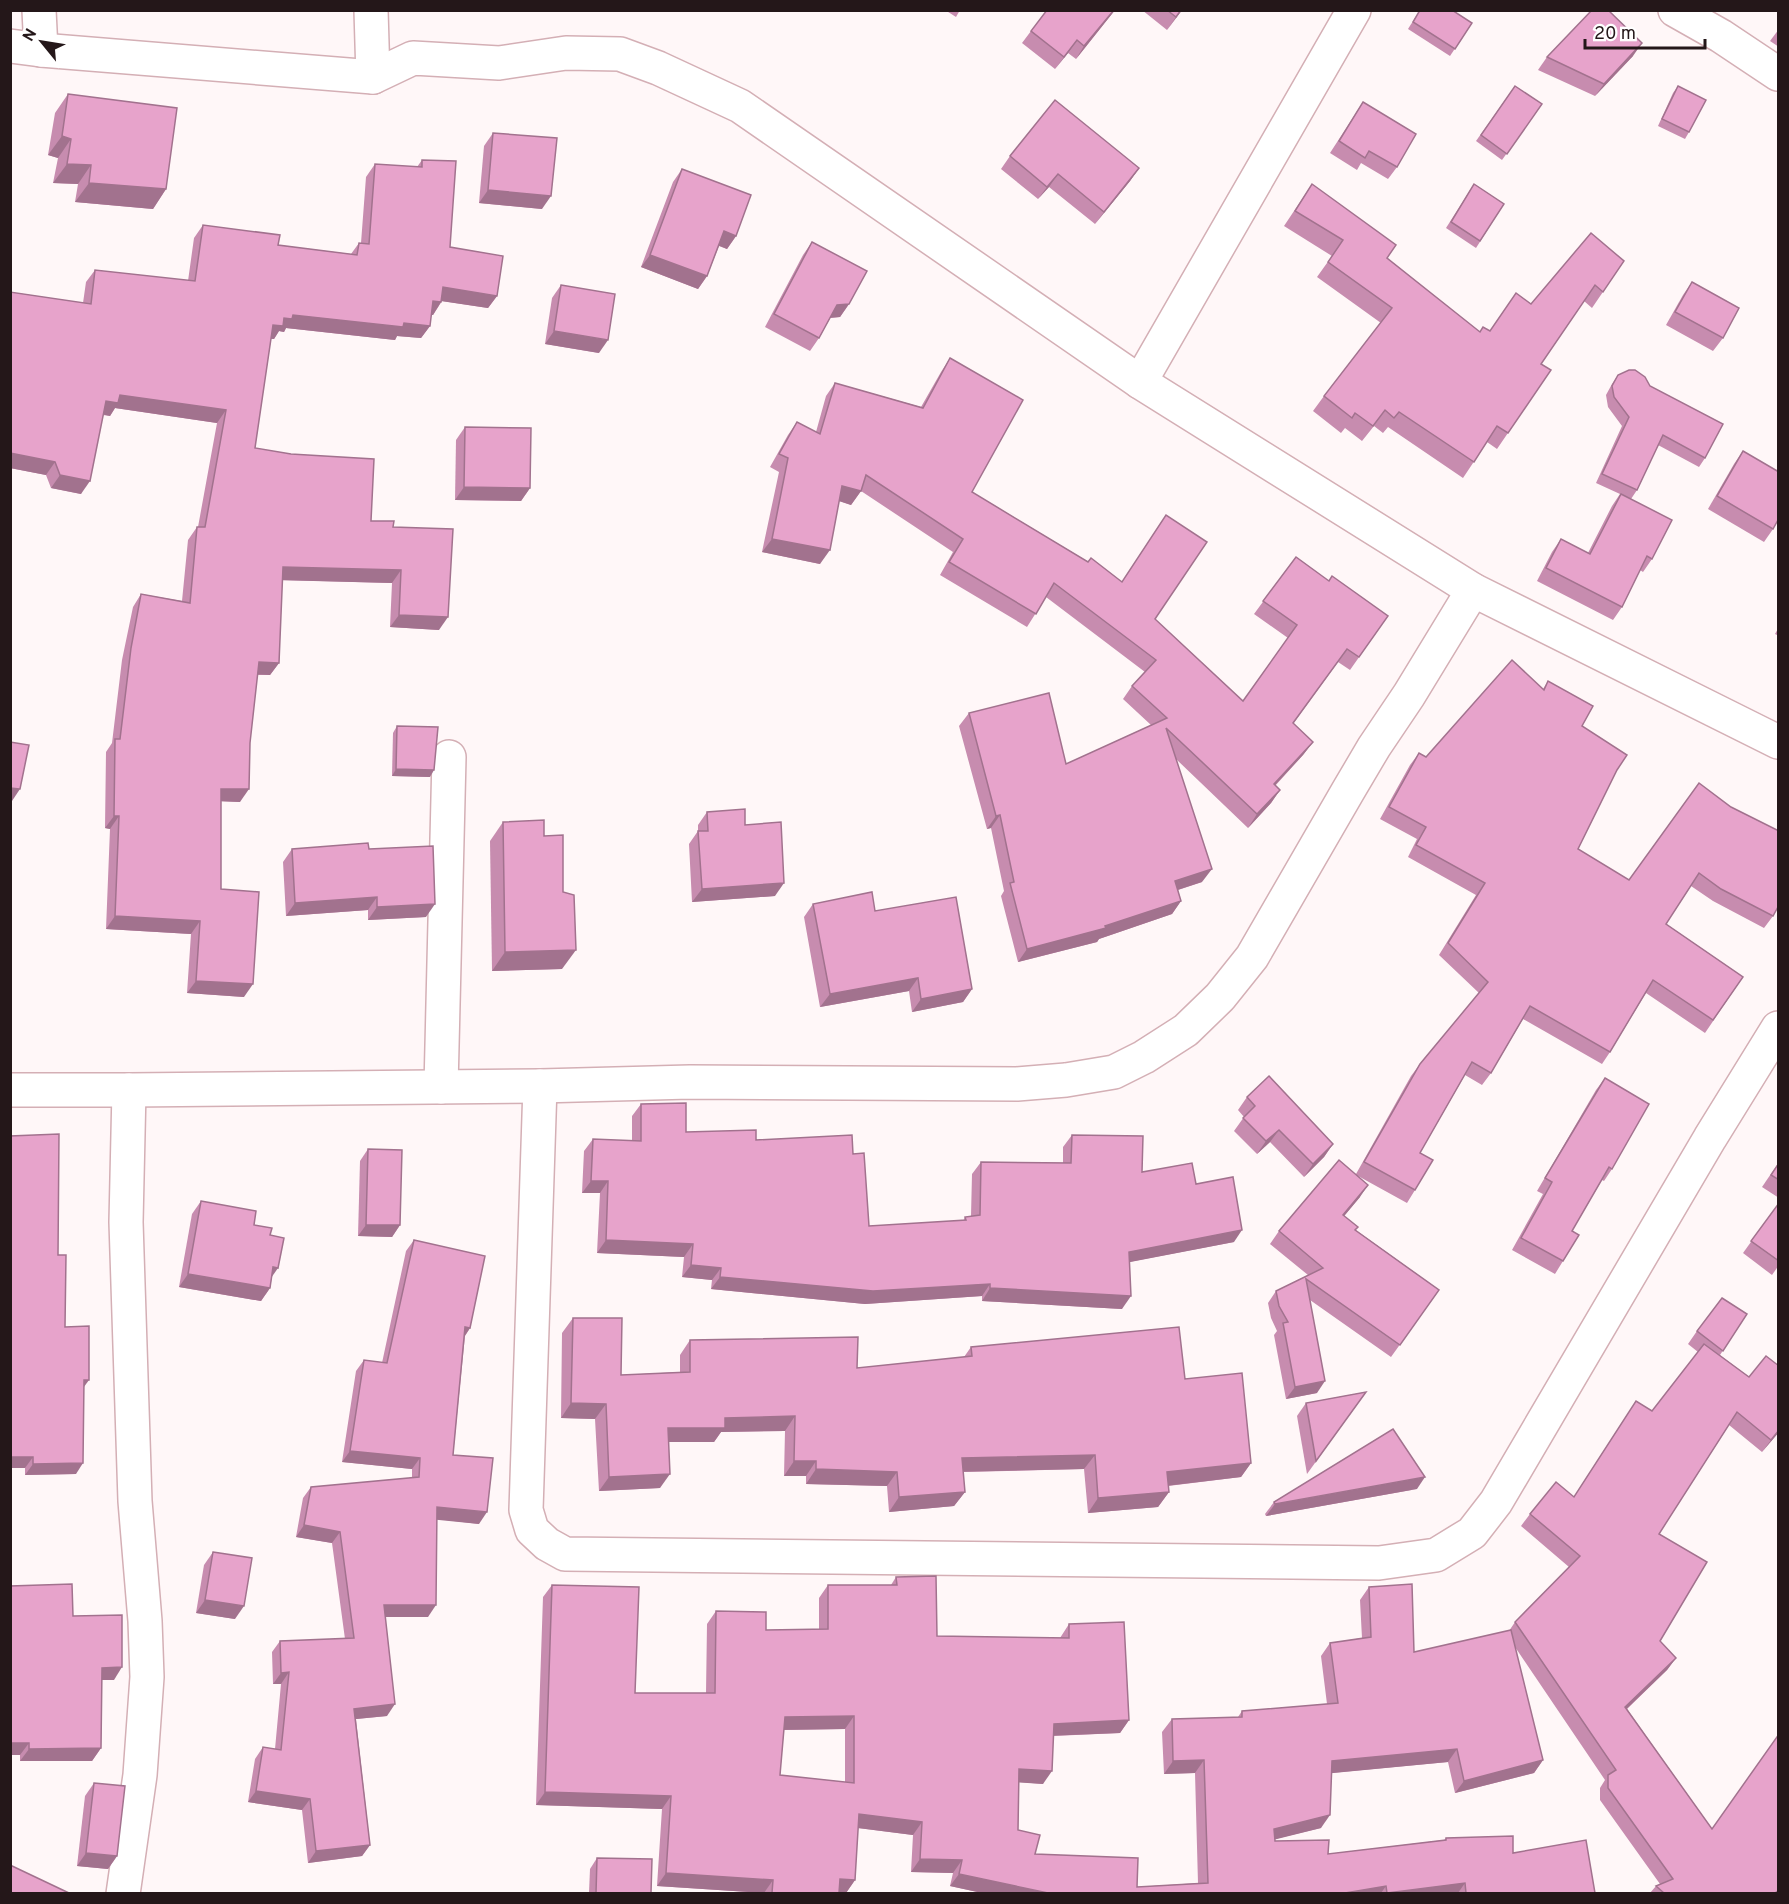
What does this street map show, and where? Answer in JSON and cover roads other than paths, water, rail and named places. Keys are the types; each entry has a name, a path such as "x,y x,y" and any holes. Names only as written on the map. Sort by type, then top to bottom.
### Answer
{"street":[{"path":"39,10 26,48 373,77 413,58 499,63 566,53 620,54 658,68 740,106 1140,382 1473,590 1779,742"},
{"path":"371,10 373,77"},
{"path":"1140,382 1354,10"},
{"path":"1675,10 1721,36 1779,74"},
{"path":"10,1089 540,1086 690,1082 1017,1084 1066,1080 1114,1072 1144,1057 1186,1030 1220,997 1252,957 1348,790 1409,696 1473,590"},
{"path":"441,1087 449,757"},
{"path":"540,1086 526,1510 532,1530 547,1544 565,1554 1379,1563 1436,1555 1472,1533 1496,1502 1710,1138 1779,1028"},
{"path":"123,1893 140,1775 147,1677 145,1620 135,1501 126,1222 129,1090"}]}
